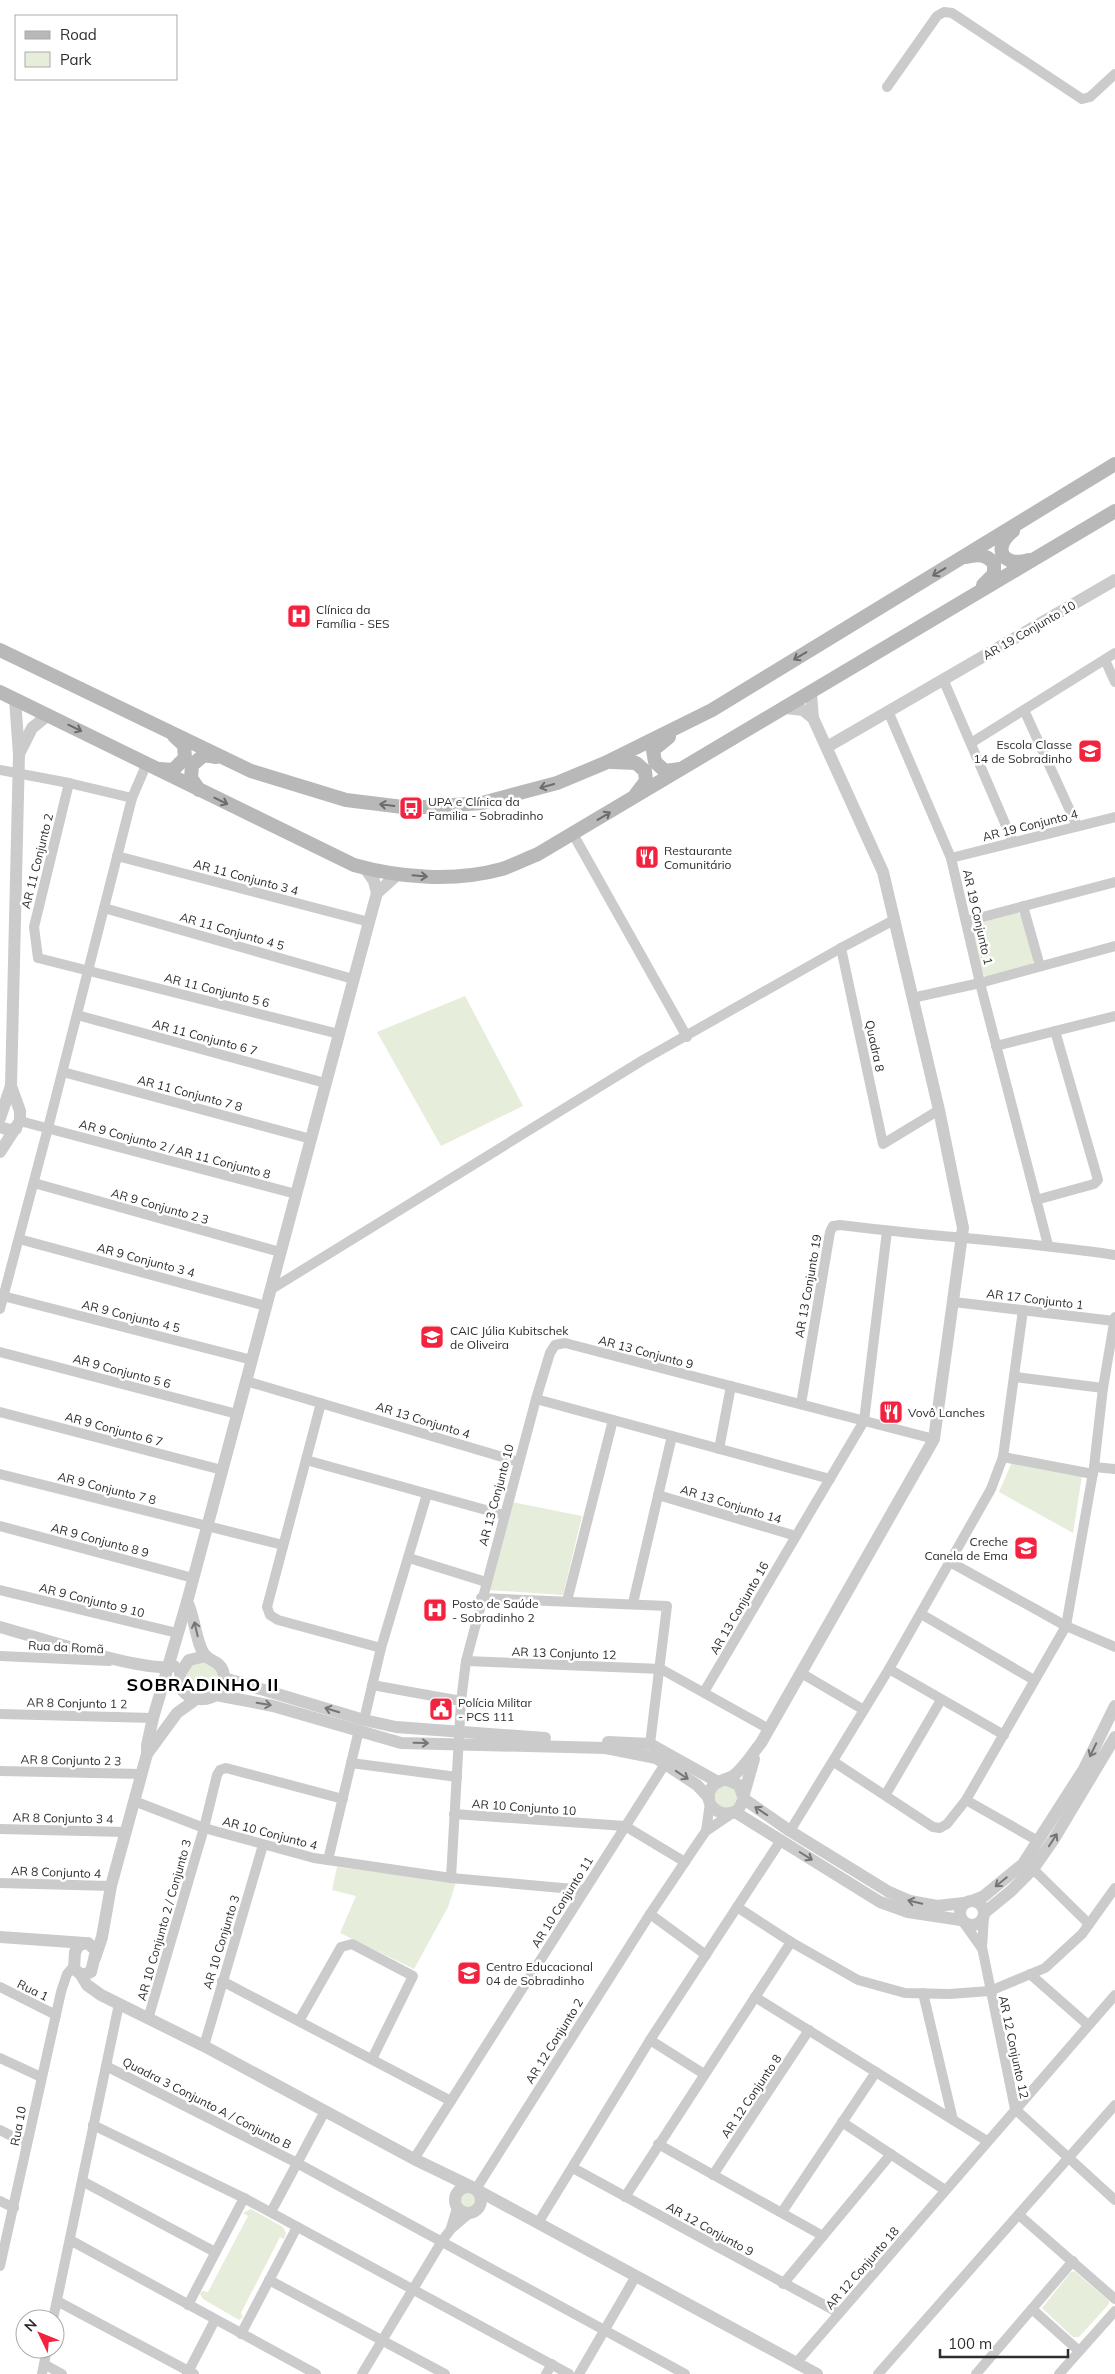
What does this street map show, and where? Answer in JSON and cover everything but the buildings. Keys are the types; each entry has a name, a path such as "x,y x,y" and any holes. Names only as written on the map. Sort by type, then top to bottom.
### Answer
{"main road":[{"path":"684,768 665,771 655,762 653,750 664,739 1115,464"},
{"path":"1040,557 1019,563 1009,562 1001,550 1004,538 1057,498"},
{"path":"0,692 326,853 365,868 398,874 429,877 474,875 503,868 538,854 1115,511"},
{"path":"936,619 988,582 994,574 994,563 987,556 977,554 964,557"},
{"path":"0,650 251,772 346,800 411,808 482,803 557,783 605,763 712,710"},
{"path":"152,766 173,770 184,758 184,746 174,735"},
{"path":"199,790 191,778 192,764 204,755 220,757"},
{"path":"605,763 624,761 636,763 645,771 646,780 632,798"}],"street":[{"path":"888,86 937,16 944,12 952,13 1082,99 1090,97 1115,74"},
{"name":"AR 19 Conjunto 10","path":"827,747 1115,580"},
{"path":"971,743 1115,653"},
{"path":"1105,660 1115,682"},
{"path":"944,679 1013,842"},
{"path":"706,1831 741,1807 748,1773 761,1743 934,1439 962,1239 963,1228 939,1110 882,872 813,718 811,693"},
{"path":"0,1150 19,1120 11,1086 17,772 19,754 15,699"},
{"path":"786,708 802,710 813,718"},
{"path":"1024,710 1077,826"},
{"name":"AR 19 Conjunto 1","path":"888,712 951,858 996,1046 1048,1245"},
{"path":"19,754 32,728 48,715"},
{"path":"0,1309 34,1184 132,798 152,766"},
{"path":"0,770 69,783 132,798"},
{"name":"AR 11 Conjunto 2","path":"69,783 34,927 38,958 88,971"},
{"name":"AR 19 Conjunto 4","path":"951,858 1115,817"},
{"path":"573,834 687,1037"},
{"name":"AR 11 Conjunto 3 4","path":"117,856 368,922"},
{"path":"365,868 374,881 377,893"},
{"path":"78,1971 88,1974 94,1964 102,1937 111,1886 147,1754 153,1718 187,1602 368,922 377,893 398,874"},
{"path":"967,921 1115,882"},
{"path":"1023,906 1040,966"},
{"name":"AR 11 Conjunto 4 5","path":"104,908 353,979"},
{"path":"270,1290 644,1060 894,920"},
{"path":"912,998 1115,946"},
{"name":"Quadra 8","path":"841,948 883,1144 939,1110"},
{"name":"AR 11 Conjunto 5 6","path":"88,971 339,1034"},
{"name":"AR 11 Conjunto 6 7","path":"77,1016 326,1083"},
{"path":"996,1046 1115,1016"},
{"path":"1036,1200 1094,1184 1098,1180 1055,1031"},
{"name":"AR 11 Conjunto 7 8","path":"62,1072 311,1139"},
{"path":"1,1115 11,1086"},
{"path":"1,1115 12,1108 19,1120"},
{"path":"0,1127 9,1130 19,1120"},
{"name":"AR 9 Conjunto 2 / AR 11 Conjunto 8","path":"19,1120 296,1194"},
{"name":"AR 9 Conjunto 2 3","path":"34,1184 280,1252"},
{"name":"AR 13 Conjunto 19","path":"801,1404 830,1232 833,1226 840,1225 962,1239"},
{"path":"864,1421 887,1231"},
{"name":"AR 9 Conjunto 3 4","path":"19,1239 266,1306"},
{"path":"962,1239 1048,1245 1115,1255"},
{"name":"AR 9 Conjunto 4 5","path":"3,1296 252,1360"},
{"name":"AR 17 Conjunto 1","path":"954,1302 1114,1319"},
{"path":"538,2223 650,2040 834,1762 991,1490 1003,1458 1023,1310"},
{"path":"834,1762 886,1794 933,1827 940,1828 947,1824 966,1800 1066,1626 1093,1470 1114,1319"},
{"name":"AR 13 Conjunto 9","path":"555,1345 565,1344 934,1439"},
{"name":"AR 13 Conjunto 10","path":"454,1814 461,1700 466,1662 481,1598 536,1399 550,1352 555,1345"},
{"name":"AR 9 Conjunto 5 6","path":"0,1352 237,1414"},
{"path":"1015,1376 1103,1388"},
{"name":"AR 13 Conjunto 4","path":"246,1381 519,1462"},
{"path":"719,1449 731,1386"},
{"path":"536,1399 830,1478"},
{"path":"321,1403 267,1607 270,1615 278,1620 381,1648"},
{"name":"AR 9 Conjunto 6 7","path":"0,1412 222,1470"},
{"path":"567,1601 613,1420"},
{"name":"AR 13 Conjunto 16","path":"704,1692 864,1421"},
{"path":"633,1603 672,1436"},
{"path":"1003,1458 1093,1470 1115,1469"},
{"path":"306,1460 504,1515"},
{"name":"AR 9 Conjunto 7 8","path":"0,1474 283,1545"},
{"name":"AR 10 Conjunto 4","path":"343,1799 226,1768 220,1770 217,1775 204,1828 263,1845 328,1860 381,1648 427,1494"},
{"name":"AR 13 Conjunto 14","path":"658,1495 796,1536"},
{"name":"AR 9 Conjunto 8 9","path":"0,1526 193,1578"},
{"path":"409,1558 486,1582"},
{"path":"950,1562 1066,1626 1115,1647"},
{"name":"AR 9 Conjunto 9 10","path":"0,1590 177,1634"},
{"path":"481,1598 633,1603 667,1606 661,1669 650,1744"},
{"path":"153,1718 165,1718 177,1713 195,1700 209,1699 220,1690 224,1678 219,1664 206,1656 198,1638 191,1609 187,1602"},
{"path":"921,1614 1034,1680"},
{"path":"0,1627 131,1663 167,1668 185,1663 194,1657 206,1656"},
{"name":"Rua da Romã","path":"0,1656 131,1663"},
{"name":"AR 13 Conjunto 12","path":"466,1662 661,1669"},
{"path":"180,1684 180,1673 185,1663"},
{"path":"167,1668 180,1684 185,1694 195,1700"},
{"path":"661,1669 769,1729"},
{"path":"889,1669 1004,1735"},
{"path":"801,1674 864,1710"},
{"path":"224,1678 361,1725"},
{"path":"372,1685 461,1700"},
{"path":"216,1695 361,1725 396,1727 460,1738 606,1748 656,1758 697,1786 719,1813 733,1813 786,1836 910,1901 937,1906 969,1902 984,1896 1023,1864 1084,1769 1115,1706"},
{"path":"886,1794 941,1700"},
{"path":"147,1754 177,1713"},
{"name":"AR 8 Conjunto 1 2","path":"0,1714 153,1718"},
{"path":"460,1738 650,1744 722,1781 740,1785 744,1797 786,1836 880,1902 908,1912 976,1925 1033,1868 1054,1840 1115,1737"},
{"path":"706,1831 711,1789 740,1769 761,1743"},
{"path":"351,1763 456,1777"},
{"name":"AR 10 Conjunto 11","path":"414,2159 664,1764"},
{"name":"AR 8 Conjunto 2 3","path":"0,1771 142,1774"},
{"path":"966,1800 1038,1841"},
{"path":"134,1801 204,1828"},
{"name":"AR 10 Conjunto 10","path":"451,1878 454,1814 625,1826"},
{"path":"625,1826 685,1862"},
{"name":"AR 10 Conjunto 2 / Conjunto 3","path":"148,2019 204,1828"},
{"name":"AR 8 Conjunto 3 4","path":"0,1829 126,1832"},
{"name":"AR 12 Conjunto 2","path":"475,2189 650,1914 706,1831"},
{"name":"AR 10 Conjunto 3","path":"204,2046 263,1845"},
{"path":"328,1860 451,1878 584,1890"},
{"path":"1033,1868 1089,1924"},
{"name":"AR 8 Conjunto 4","path":"0,1883 111,1886"},
{"path":"737,1907 791,1942 858,1980 905,1993 949,1994 990,1991 1045,1968 1082,1934 1115,1888"},
{"path":"969,1902 982,1905 984,1915 982,1947"},
{"path":"969,1902 959,1914 982,1947"},
{"path":"650,1914 706,1955"},
{"path":"104,1922 88,1943 79,1945 75,1952 78,1971 87,1985 101,1995 204,2046 414,2159 488,2194 497,2202 818,2374"},
{"path":"0,1937 88,1943 96,1951 93,1983 101,1995"},
{"path":"55,1941 75,1952"},
{"path":"625,2197 791,1942"},
{"path":"299,2021 341,1947 345,1944 352,1944 413,1976 372,2059"},
{"name":"AR 12 Conjunto 12","path":"982,1947 1015,2109"},
{"name":"Rua 10","path":"0,2266 61,1992 67,1974 78,1971"},
{"path":"1030,1974 1088,2025"},
{"path":"222,1980 451,2101"},
{"name":"Rua 1","path":"0,1987 56,2015"},
{"path":"923,1993 953,2120"},
{"name":"AR 12 Conjunto 18","path":"797,2362 1115,1995"},
{"path":"755,1997 987,2141"},
{"path":"55,2309 119,2004"},
{"name":"AR 12 Conjunto 8","path":"713,2175 809,2030"},
{"path":"650,2040 704,2074"},
{"path":"0,2058 41,2077"},
{"name":"Quadra 3 Conjunto A / Conjunto B","path":"106,2066 297,2163 685,2374"},
{"path":"782,2212 876,2072"},
{"path":"878,2374 1115,2106"},
{"path":"1015,2109 1115,2200"},
{"path":"271,2212 325,2111"},
{"path":"842,2122 945,2190"},
{"path":"94,2125 271,2212 569,2374"},
{"path":"0,2130 27,2144"},
{"path":"658,2144 822,2236"},
{"path":"783,2284 890,2154"},
{"name":"AR 12 Conjunto 9","path":"573,2168 839,2313"},
{"path":"446,2173 452,2180 457,2192"},
{"path":"82,2181 215,2252"},
{"path":"464,2187 475,2189 481,2198 474,2211 463,2212 457,2208 454,2200 457,2192 464,2187"},
{"path":"188,2304 244,2198"},
{"path":"0,2201 14,2208"},
{"path":"362,2374 451,2229 488,2202 497,2202"},
{"path":"451,2229 457,2208"},
{"path":"1019,2215 1115,2299"},
{"path":"241,2334 297,2227"},
{"path":"70,2240 316,2374"},
{"path":"976,2374 1073,2261"},
{"path":"579,2374 636,2276"},
{"path":"269,2280 445,2374"},
{"path":"57,2301 190,2373 215,2320"},
{"path":"1032,2309 1079,2351"},
{"path":"1059,2374 1115,2311"},
{"path":"546,2374 552,2364"},
{"path":"43,2369 62,2374"}],"green space":[{"path":"1018,912 1022,917 1034,961 1031,965 986,977 983,974 972,930 977,922"},
{"path":"465,996 523,1106 441,1146 377,1032"},
{"path":"1012,1462 1082,1476 1073,1533 999,1492"},
{"path":"512,1502 582,1516 563,1595 488,1590"},
{"path":"205,1659 221,1674 214,1694 188,1693 185,1667"},
{"path":"729,1782 740,1796 732,1809 715,1806 713,1789"},
{"path":"337,1867 456,1882 448,1907 414,1969 340,1933 356,1896 332,1890"},
{"path":"463,2190 471,2190 476,2195 474,2206 463,2208 458,2203 458,2195"},
{"path":"251,2209 283,2227 286,2233 284,2239 280,2237 241,2313 243,2317 239,2320 203,2299 200,2294 202,2291 208,2292 248,2216 243,2213"},
{"path":"1074,2271 1109,2301 1109,2304 1079,2337 1073,2337 1042,2308 1071,2272"}],"place":[{"name":"Clínica da Família - SES","path":"299,616"},
{"name":"Escola Classe 14 de Sobradinho","path":"1090,751"},
{"name":"UPA e Clínica da Familia - Sobradinho","path":"411,808"},
{"name":"Restaurante Comunitário","path":"647,857"},
{"name":"CAIC Júlia Kubitschek de Oliveira","path":"432,1337"},
{"name":"Vovô Lanches","path":"891,1412"},
{"name":"Creche Canela de Ema","path":"1026,1548"},
{"name":"Posto de Saúde - Sobradinho 2","path":"435,1610"},
{"name":"Polícia Militar - PCS 111","path":"441,1709"},
{"name":"Centro Educacional 04 de Sobradinho","path":"469,1973"}],"district":[{"name":"SOBRADINHO II","path":"203,1684"}]}
